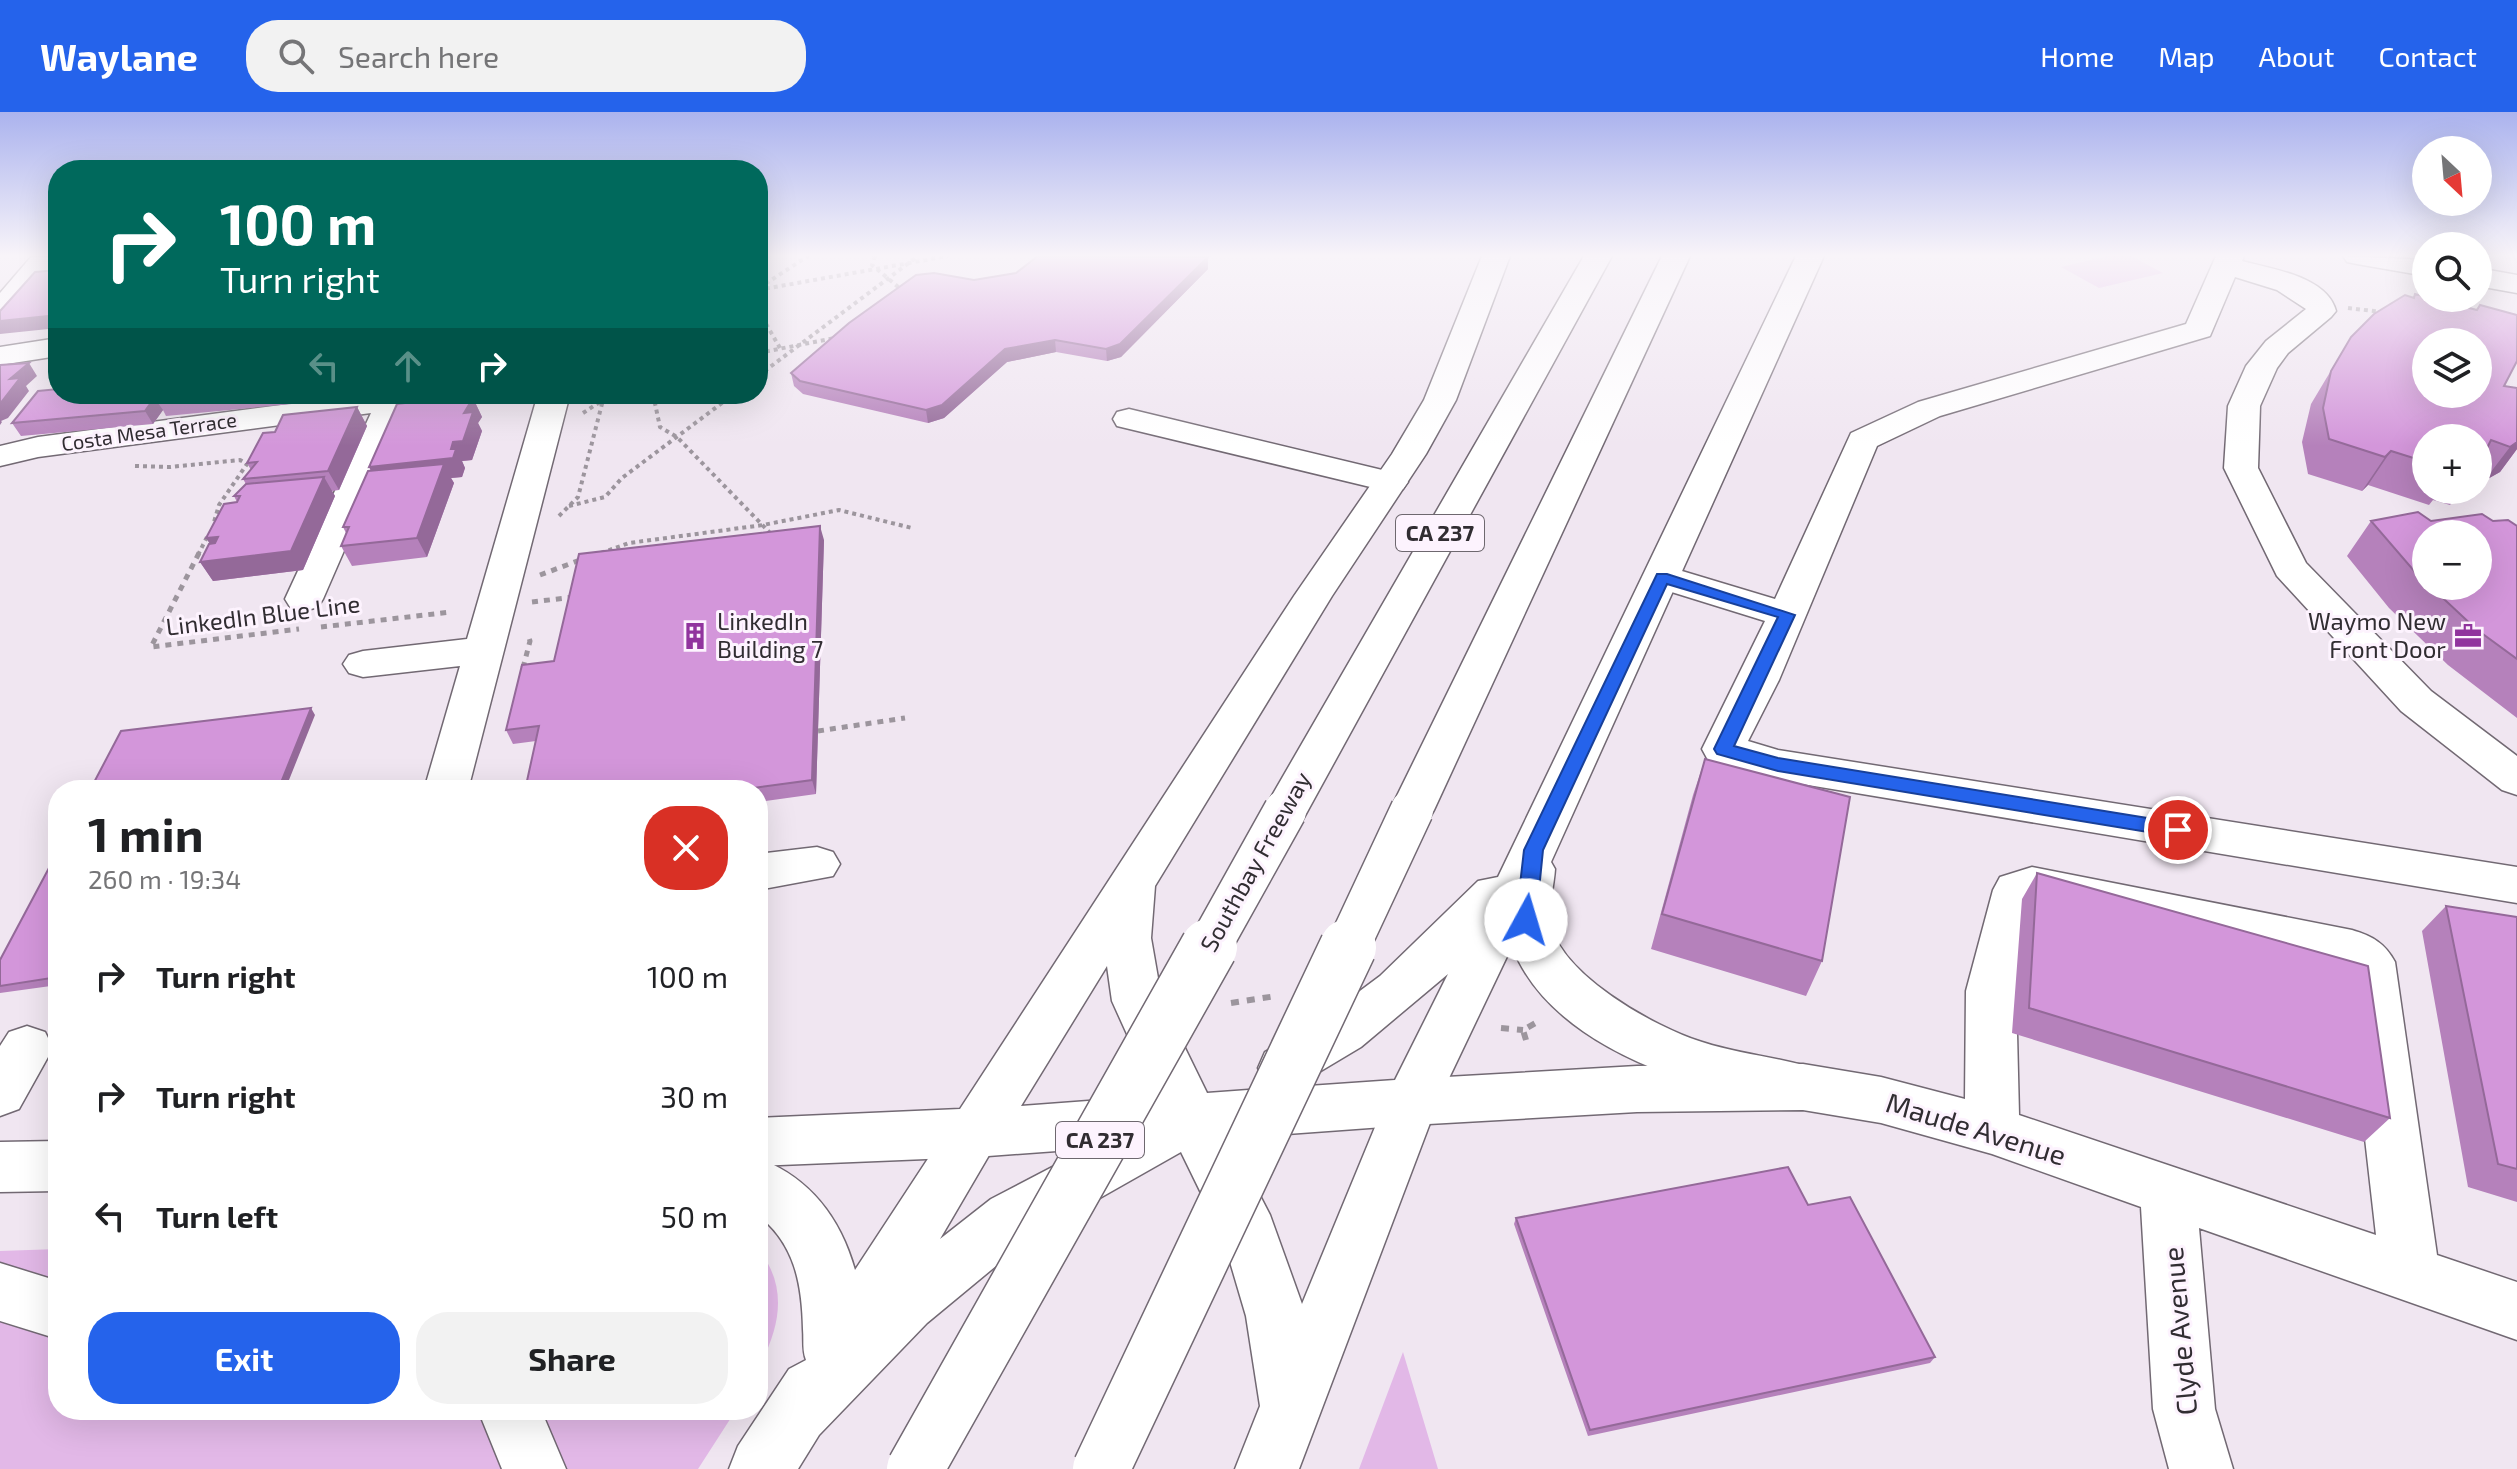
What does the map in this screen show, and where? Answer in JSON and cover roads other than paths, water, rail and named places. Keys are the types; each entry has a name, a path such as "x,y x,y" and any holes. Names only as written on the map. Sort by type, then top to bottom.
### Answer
{"main road":[{"path":"761,1469 1313,596 1400,468 1440,400 1471,319"},
{"name":"Southbay Freeway","path":"915,1469 1562,319"},
{"path":"1101,1469 1646,319"},
{"path":"1267,1469 1411,1102 1534,850 1781,319"},
{"path":"2204,319 2199,330 1929,409 1863,440 1787,615 1723,749 1778,765 2517,885"},
{"path":"2311,319 2277,347 2262,366 2244,406 2241,468 2290,568 2416,701 2517,779"},
{"path":"0,356 48,349"},
{"name":"Costa Mesa Terrace","path":"0,456 38,447 363,404"},
{"path":"304,599 391,404"},
{"path":"449,780 551,404"},
{"path":"1140,406 1400,468"},
{"path":"1662,577 1787,615"},
{"path":"363,664 486,650"},
{"path":"1534,850 1526,920 1544,966 1571,993 1632,1035 1694,1063 1803,1087"},
{"path":"796,1414 906,1303 1011,1218 1328,1045 1449,947 1534,850"},
{"path":"768,871 817,864"},
{"path":"1136,879 1127,938 1137,1001 1250,1234 1276,1316 1292,1408"},
{"path":"1992,1130 1991,991 2017,890 2032,885 2352,949 2370,962 2410,1274"},
{"path":"0,1093 27,1048"},
{"name":"Maude Avenue","path":"768,1142 975,1133 1637,1089 1803,1087 1881,1100 1992,1130 2517,1311"},
{"path":"0,1167 48,1166"},
{"path":"768,1189 783,1197 819,1244 833,1295 834,1355"},
{"name":"Clyde Avenue","path":"2168,1191 2184,1409 2201,1469"},
{"path":"0,1292 48,1307"},
{"path":"513,1420 534,1469"}],"place":[{"name":"LinkedIn Building 7","path":"695,636"},
{"name":"Waymo New Front Door","path":"2468,636"}]}
